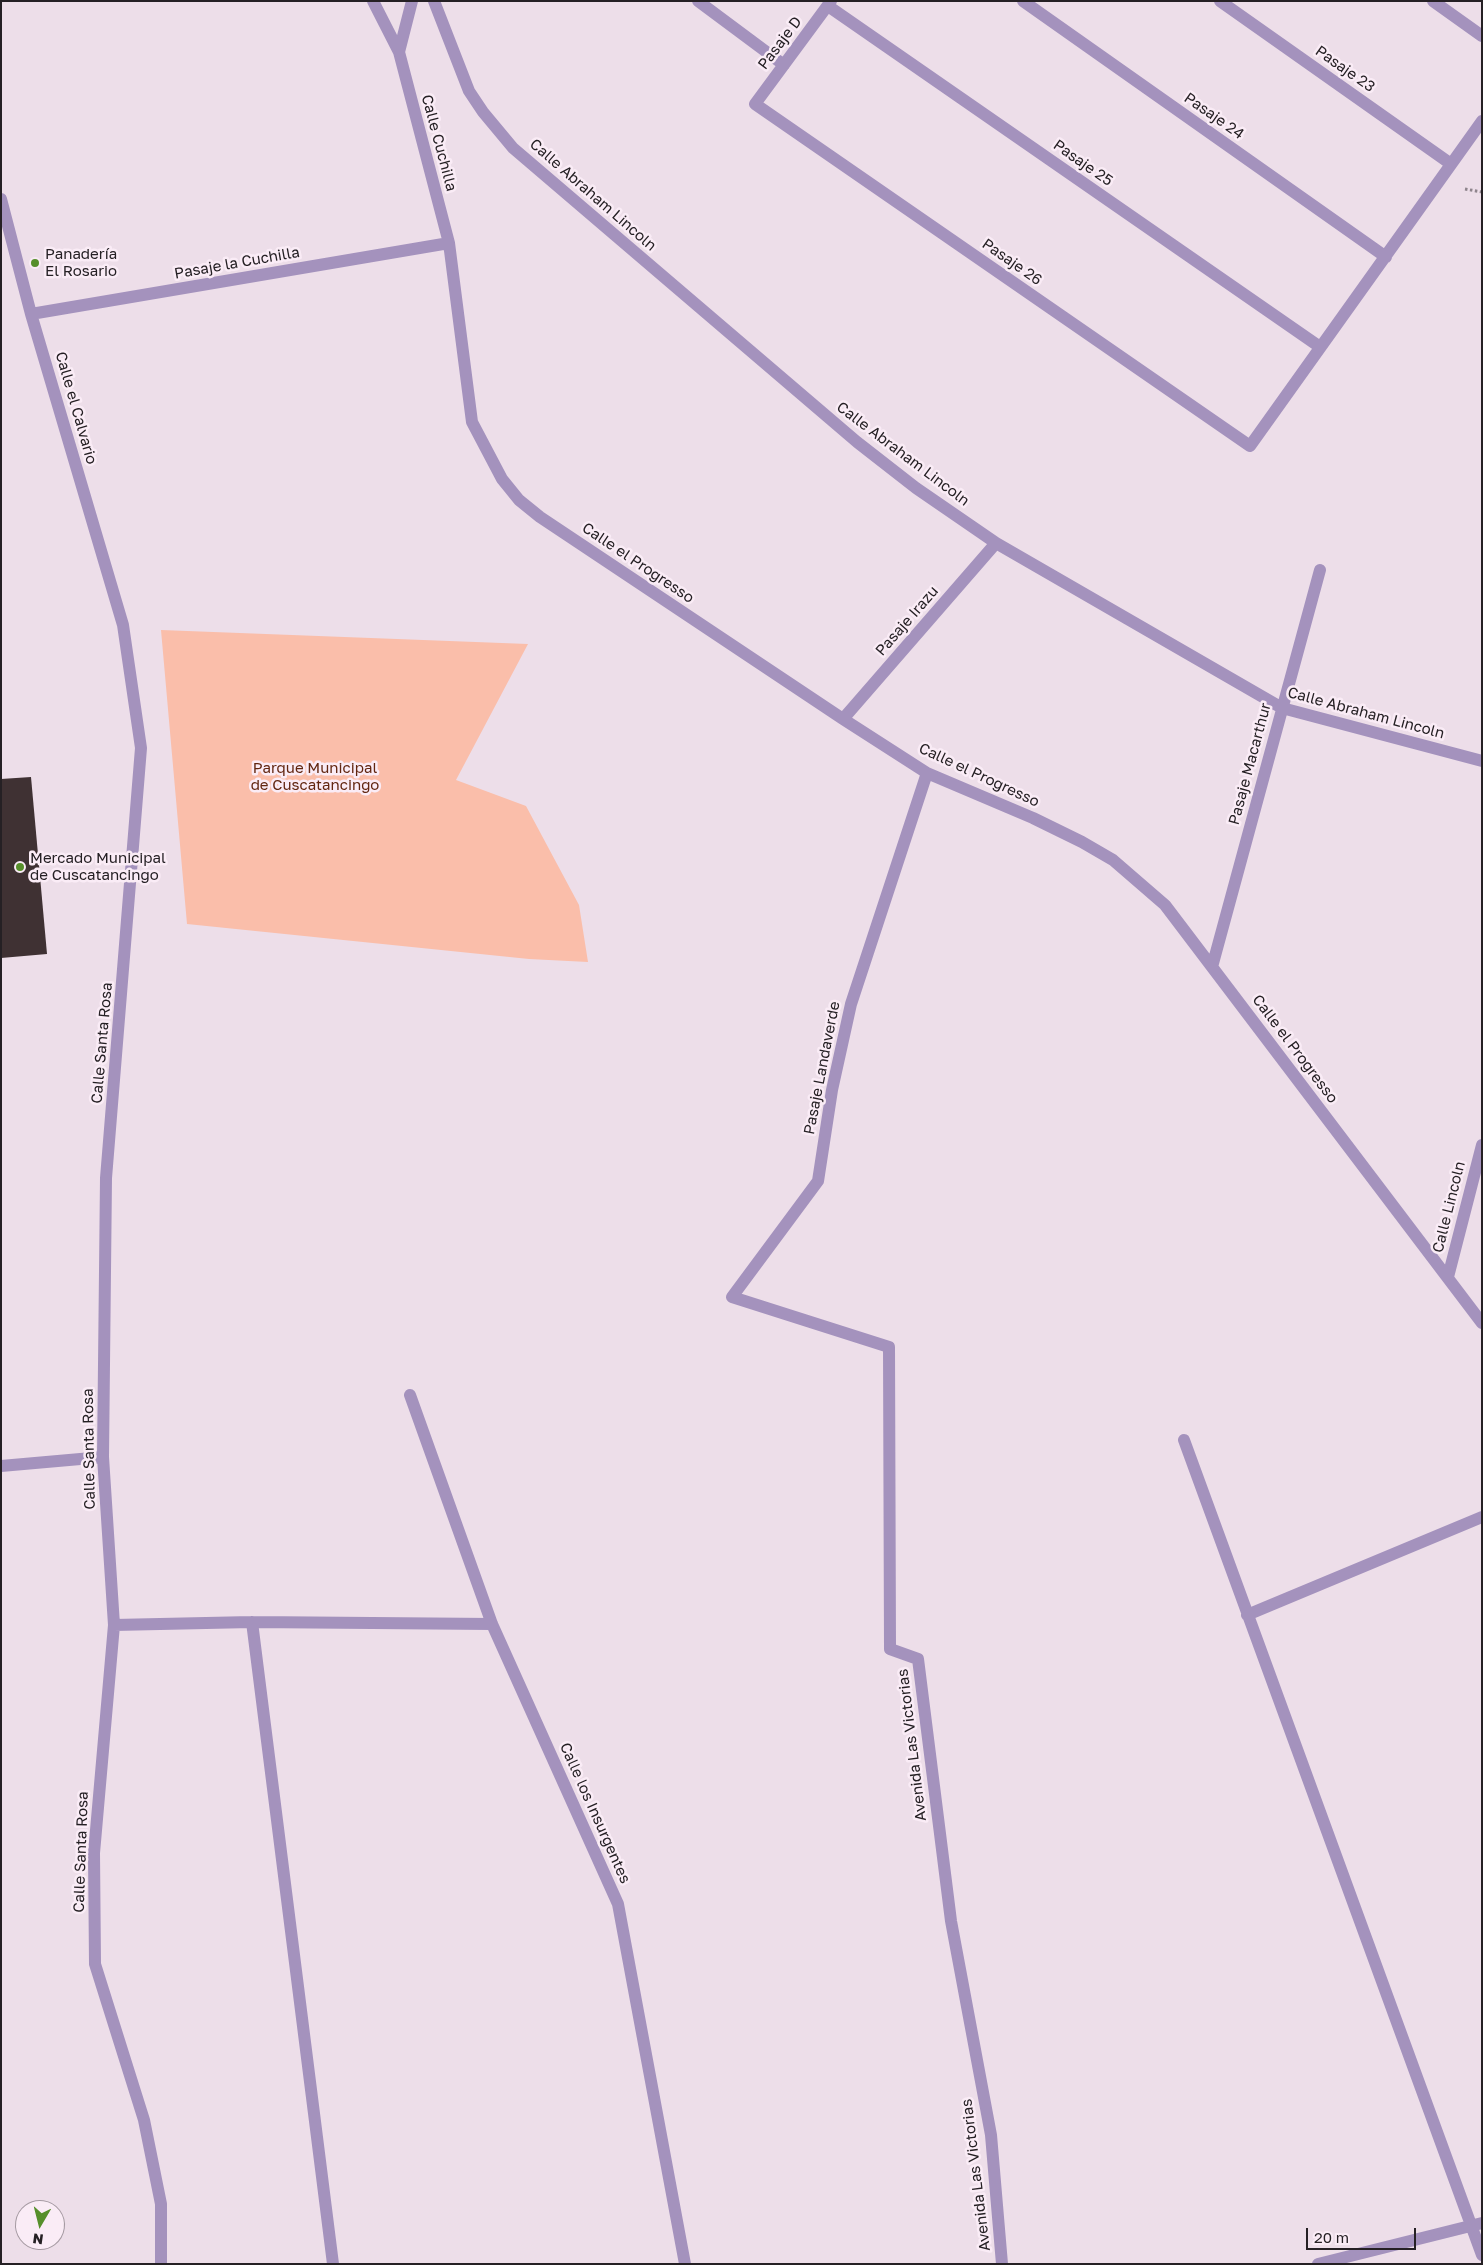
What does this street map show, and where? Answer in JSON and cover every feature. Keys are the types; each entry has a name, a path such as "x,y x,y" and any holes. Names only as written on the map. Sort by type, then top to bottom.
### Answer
{"street":[{"name":"Calle Cuchilla","path":"373,1 399,52 448,243"},
{"name":"Calle Cuchilla","path":"399,52 412,1"},
{"name":"Calle Abraham Lincoln","path":"434,1 469,91 483,112 513,148 857,442 916,488 996,543 1282,708 1482,761"},
{"path":"698,1 784,65"},
{"name":"Pasaje 24","path":"1023,1 1386,257"},
{"name":"Pasaje 23","path":"1220,1 1451,164"},
{"path":"1433,1 1482,36"},
{"name":"Pasaje D","path":"755,104 829,4"},
{"name":"Pasaje 25","path":"829,4 1320,348"},
{"name":"Pasaje 26","path":"755,104 1250,446 1320,348"},
{"path":"1320,348 1482,121"},
{"name":"Calle el Calvario","path":"1,199 31,314 123,625"},
{"name":"Pasaje la Cuchilla","path":"31,314 448,243"},
{"name":"Calle el Progresso","path":"448,243 472,422 502,479 519,500 555,527 843,719 928,772 1033,818 1113,860 1165,905 1482,1323"},
{"name":"Pasaje Irazu","path":"843,719 996,543"},
{"name":"Pasaje Macarthur","path":"1212,967 1320,570"},
{"name":"Calle Santa Rosa","path":"123,625 141,748 106,1178 103,1457 114,1625 94,1853 95,1964 144,2120 162,2204 161,2264"},
{"name":"Pasaje Landaverde","path":"785,1314 732,1298 818,1181 832,1090 851,1004 928,772"},
{"name":"Calle Lincoln","path":"1448,1277 1482,1145"},
{"name":"Avenida Las Victorias","path":"785,1314 889,1347 890,1649 918,1659 951,1921 991,2135 1002,2264"},
{"name":"Calle los Insurgentes","path":"410,1395 492,1624 618,1904 685,2264"},
{"path":"1184,1440 1247,1615 1476,2225 1482,2255"},
{"path":"1,1466 103,1457"},
{"path":"1247,1615 1482,1517"},
{"path":"252,1622 332,2264"},
{"path":"114,1625 252,1622 492,1624"},
{"path":"1318,2264 1476,2225"}],"green space":[{"name":"Parque Municipal de Cuscatancingo","path":"161,630 528,644 456,780 526,806 579,905 588,962 529,959 187,924"}],"building":[{"name":"Mercado Municipal de Cuscatancingo","path":"31,777 47,954 1,958 1,779"}],"place":[{"name":"Panadería El Rosario","path":"35,263"},
{"name":"Mercado Municipal de Cuscatancingo","path":"20,867"}]}
